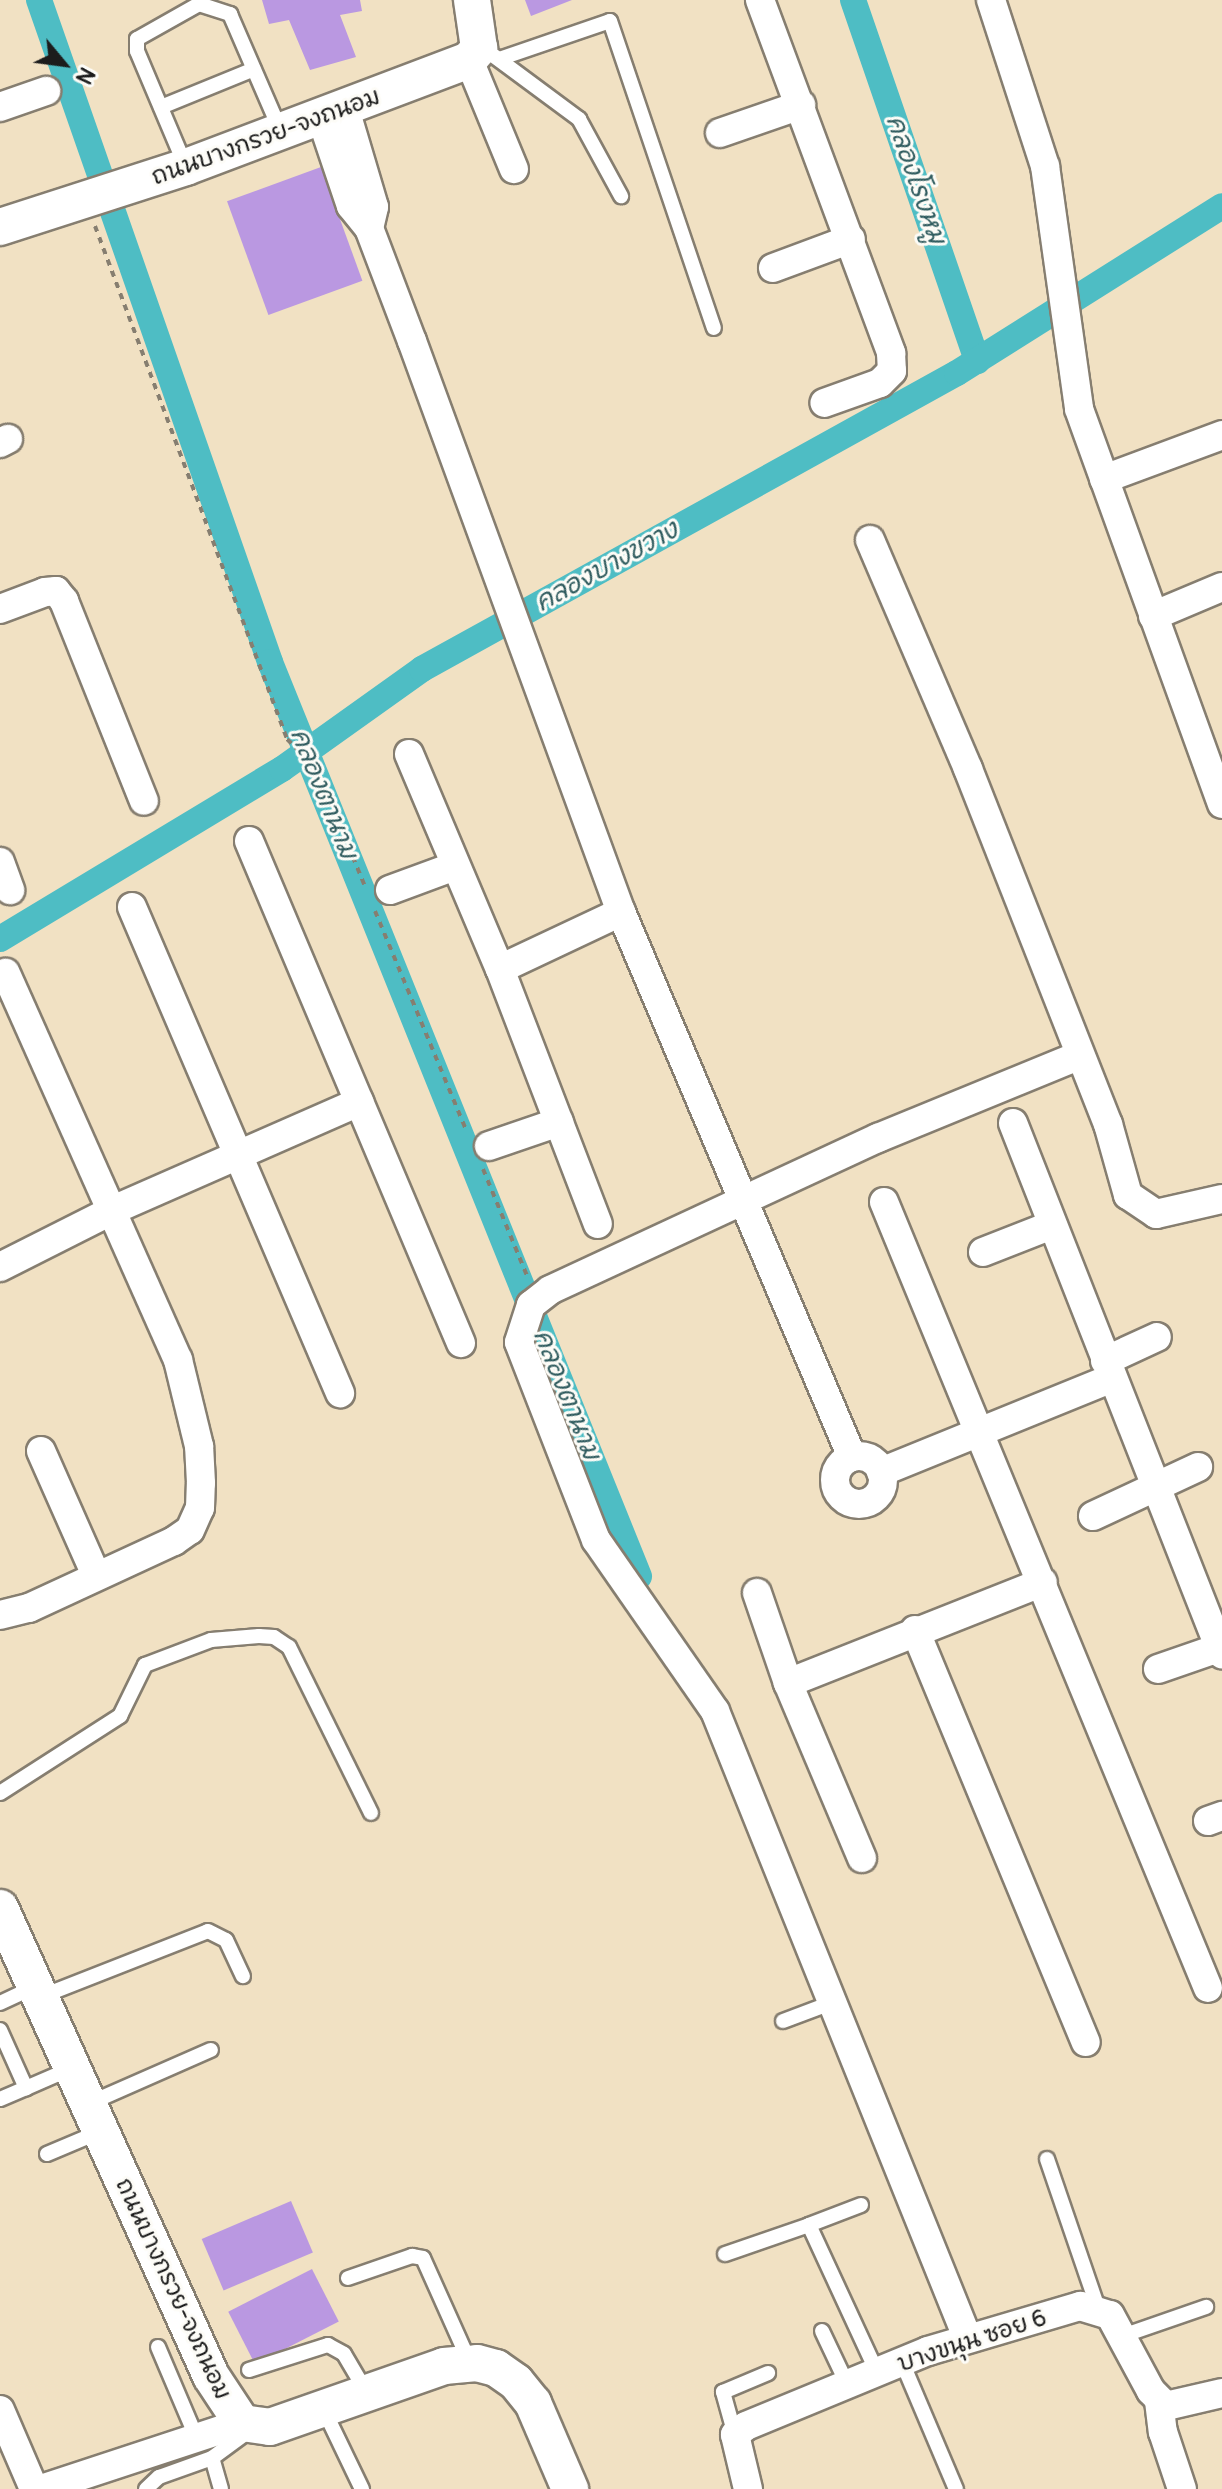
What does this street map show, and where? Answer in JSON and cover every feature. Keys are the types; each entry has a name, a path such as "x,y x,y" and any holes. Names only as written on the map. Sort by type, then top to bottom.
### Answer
{"street":[{"path":"472,0 482,56 514,169"},
{"path":"760,0 891,353 892,371 880,383 824,403"},
{"path":"991,0 1045,166 1072,334 1079,409 1153,616 1210,740 1222,804"},
{"name":"ถนนบางกรวย-จงถนอม","path":"0,227 93,215 130,185 482,56"},
{"path":"0,107 46,91"},
{"path":"720,133 801,105"},
{"path":"333,113 374,207 369,228 621,912 852,1457"},
{"path":"773,268 851,239"},
{"path":"1104,479 1222,435"},
{"path":"870,540 957,742 1078,1056 1108,1124 1128,1195 1156,1214 1222,1199"},
{"path":"1153,616 1222,587"},
{"path":"0,609 45,592 56,591 64,601 144,801"},
{"path":"409,754 500,969 598,1224"},
{"path":"249,841 461,1343"},
{"path":"0,862 10,890"},
{"path":"390,890 455,866"},
{"path":"132,907 241,1155 340,1393"},
{"path":"500,969 621,912"},
{"path":"0,1615 29,1608 174,1541 190,1530 200,1508 199,1446 178,1360 6,973"},
{"path":"967,2337 715,1711 596,1540 519,1342 531,1305 550,1290 745,1203 878,1138 1078,1056"},
{"path":"0,1267 113,1210 359,1102"},
{"path":"480,1150 559,1122"},
{"path":"1013,1123 1108,1370 1160,1488 1221,1650 1158,1669"},
{"path":"884,1202 1208,1988"},
{"path":"983,1252 1052,1225"},
{"path":"881,1472 979,1435 1108,1370 1157,1337"},
{"path":"41,1451 96,1575"},
{"path":"852,1457 870,1458 881,1472"},
{"path":"852,1457 835,1478 849,1501 875,1497 881,1472"},
{"path":"1093,1516 1160,1488 1198,1467"},
{"path":"788,1683 915,1630 1043,1582"},
{"path":"757,1593 788,1683 862,1858"},
{"path":"915,1630 1086,2042"},
{"name":"ถนนบางกรวย-จงถนอม","path":"0,1908 211,2376 248,2425"},
{"name":"บางขนุน ซอย 6","path":"735,2435 847,2384 967,2337 1080,2306 1098,2308"},
{"path":"1098,2308 1110,2315 1125,2335 1159,2401 1163,2432 1182,2489"},
{"path":"41,2489 204,2449 248,2425 323,2408 444,2366 470,2364 496,2368 516,2382 533,2403 570,2489"},
{"path":"1159,2401 1177,2407 1222,2393"},
{"path":"0,2410 34,2489"},
{"path":"735,2435 748,2489"}],"lane":[{"path":"186,167 137,51 137,39 199,4 230,14 281,132"},
{"path":"482,56 610,21 714,328"},
{"path":"482,56 579,119 621,196"},
{"path":"161,107 254,69"},
{"path":"0,1793 120,1716 145,1665 211,1640 259,1636 274,1637 289,1647 371,1813"},
{"path":"0,2003 208,1931 226,1940 243,1976"},
{"path":"783,2021 831,2003"},
{"path":"0,2030 26,2088"},
{"path":"47,2154 93,2119 211,2050"},
{"path":"0,2099 71,2069"},
{"path":"1047,2159 1098,2308"},
{"path":"725,2254 861,2205"},
{"path":"809,2225 956,2489"},
{"path":"348,2278 412,2256 423,2258 470,2364"},
{"path":"1125,2335 1206,2307"},
{"path":"822,2331 847,2384"},
{"path":"249,2370 328,2345 344,2354 367,2393"},
{"path":"158,2347 221,2489"},
{"path":"735,2435 723,2392 768,2373"},
{"path":"323,2408 362,2489"},
{"path":"146,2489 159,2477 204,2449"}],"path":[{"path":"93,215 287,739 316,768 480,1150 532,1290"}],"building":[{"path":"262,0 360,0 362,11 340,15 356,57 310,70 289,20 269,24"},
{"path":"525,0 572,0 531,16"},
{"path":"321,167 362,281 268,315 227,201"},
{"path":"291,2201 313,2253 224,2290 202,2239"},
{"path":"312,2269 339,2322 255,2364 228,2312"}],"waterway":[{"name":"คลองตานาม","path":"39,0 270,662 639,1576"},
{"name":"คลองโรงหมู","path":"853,0 977,361"},
{"name":"คลองบางขวาง","path":"0,939 282,769 422,669 957,373 1222,206"}]}
